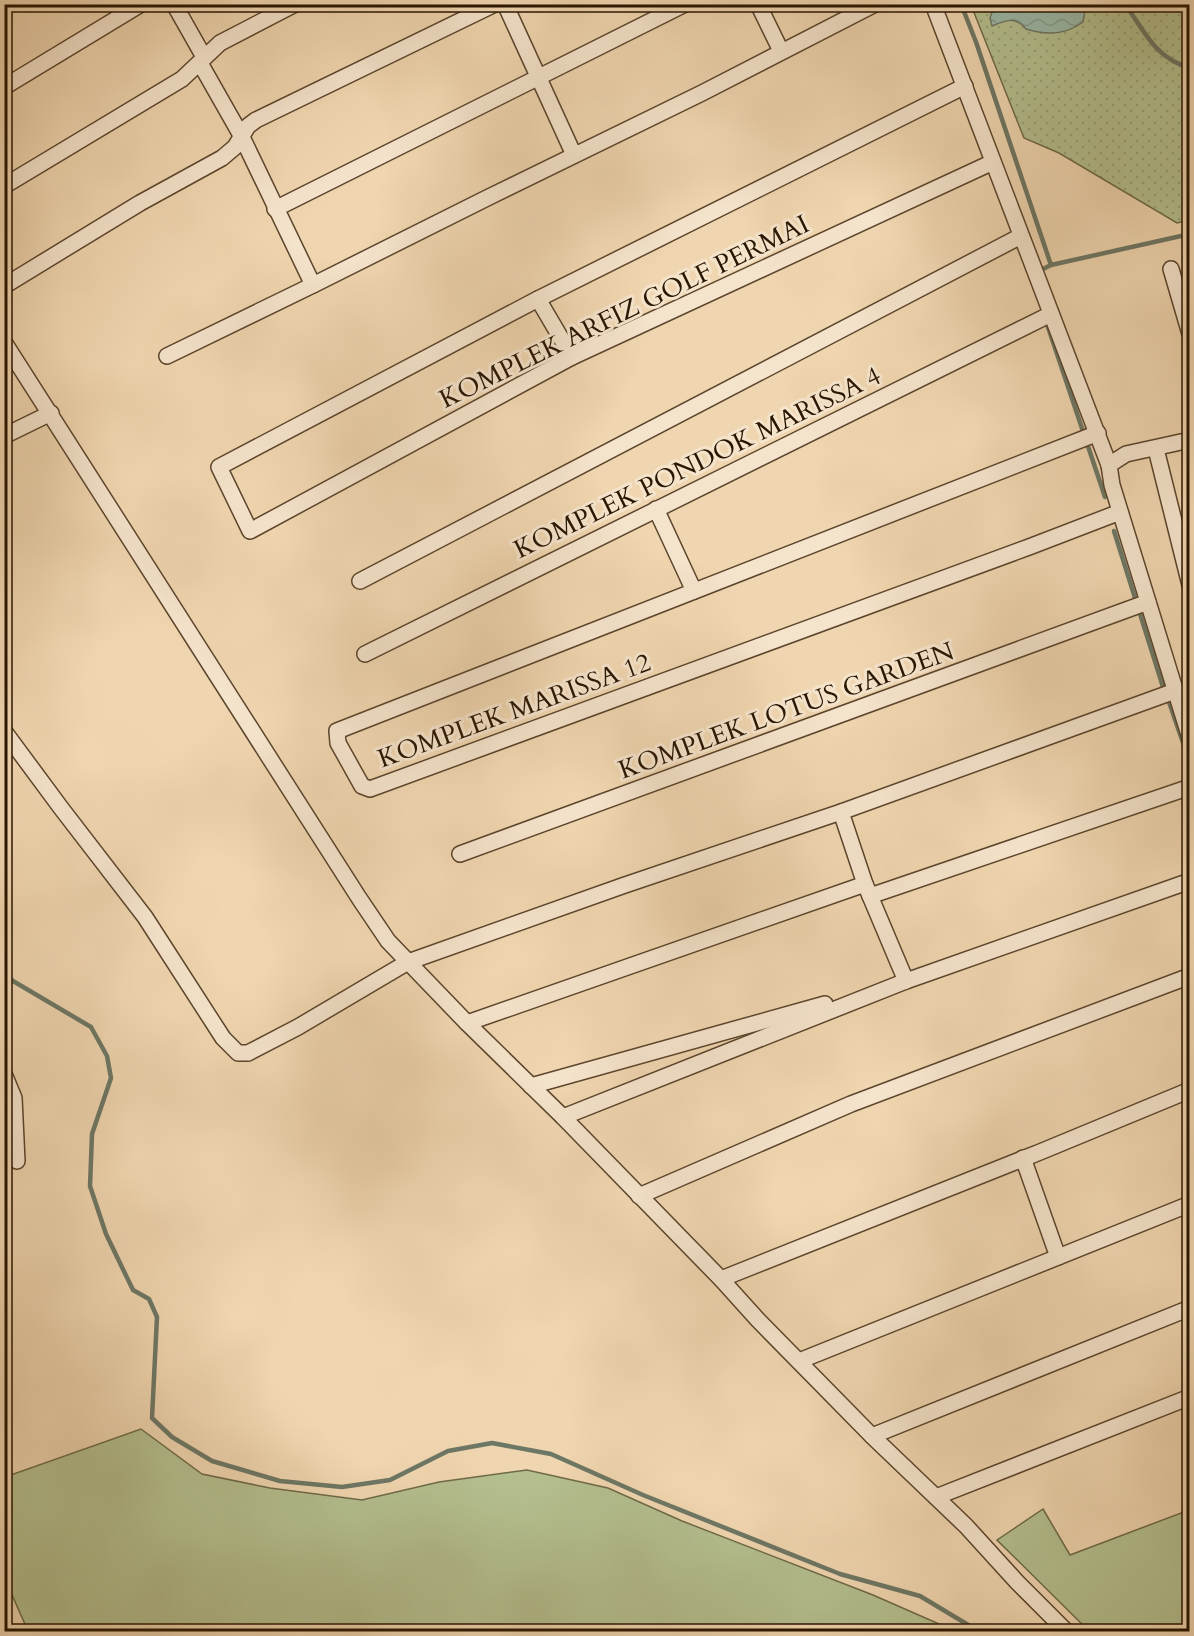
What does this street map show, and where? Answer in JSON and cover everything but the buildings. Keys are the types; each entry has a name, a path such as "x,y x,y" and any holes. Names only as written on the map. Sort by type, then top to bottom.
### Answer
{"street":[{"path":"4,87 141,4"},
{"path":"174,4 242,137 313,285"},
{"path":"4,186 182,79 220,43 295,4"},
{"path":"4,286 140,203 222,158 235,147 256,120 495,4"},
{"path":"505,4 574,155"},
{"path":"275,209 685,4"},
{"path":"758,4 781,51"},
{"path":"167,356 702,93 875,4"},
{"path":"933,4 1098,433 1190,738"},
{"path":"572,357 538,299 965,86"},
{"name":"KOMPLEK ARFIZ GOLF PERMAI","path":"538,299 219,467 250,531 572,357 993,162"},
{"name":"KOMPLEK PONDOK MARISSA 4","path":"360,581 1021,236"},
{"path":"1171,269 1190,334"},
{"name":"KOMPLEK PONDOK MARISSA 4","path":"365,654 1051,314"},
{"path":"4,342 388,941 1066,1632"},
{"path":"4,436 51,413"},
{"name":"KOMPLEK MARISSA 12","path":"1098,433 337,730 338,743 362,786 370,789 1029,548 1120,512"},
{"path":"1109,465 1126,454 1190,440"},
{"path":"1156,449 1190,585"},
{"path":"656,509 694,591"},
{"name":"KOMPLEK LOTUS GARDEN","path":"460,854 1148,602"},
{"path":"4,731 145,917 224,1038 238,1053 248,1053 298,1027 408,962 841,812 1175,691"},
{"path":"467,1023 867,890 1190,787"},
{"path":"841,812 867,890 906,981"},
{"path":"563,1117 906,981 1190,881"},
{"path":"639,1196 852,1104 1190,976"},
{"path":"531,1086 906,981"},
{"path":"4,1074 14,1098 17,1161"},
{"path":"721,1279 1190,1090"},
{"path":"1023,1158 1058,1257"},
{"path":"799,1361 1190,1204"},
{"path":"872,1436 1190,1308"},
{"path":"936,1497 1190,1397"}],"green space":[{"path":"971,5 1189,5 1189,220 1177,223 1059,153 1024,138"},
{"path":"141,1429 202,1474 270,1488 362,1500 439,1482 527,1470 608,1488 682,1521 873,1595 955,1631 28,1631 5,1579 5,1477"},
{"path":"1043,1509 1070,1555 1189,1510 1189,1631 1089,1631 997,1540"}],"water":[{"path":"995,4 1086,5 1083,22 1063,32 1048,33 1026,29 1015,21 1006,21 992,26 990,18"}],"waterway":[{"path":"961,4 1051,265"},
{"path":"1125,4 1159,51 1178,64 1190,68"},
{"path":"1039,271 1051,265 1190,234"},
{"path":"1047,324 1105,497"},
{"path":"1114,531 1163,687"},
{"path":"1169,702 1190,763"},
{"path":"4,973 13,981 91,1027 107,1056 111,1078 92,1134 90,1186 106,1234 133,1290 149,1299 157,1317 152,1418 172,1437 212,1461 280,1481 342,1487 390,1480 448,1451 492,1443 551,1454 643,1495 840,1574 920,1596 980,1632"}]}
